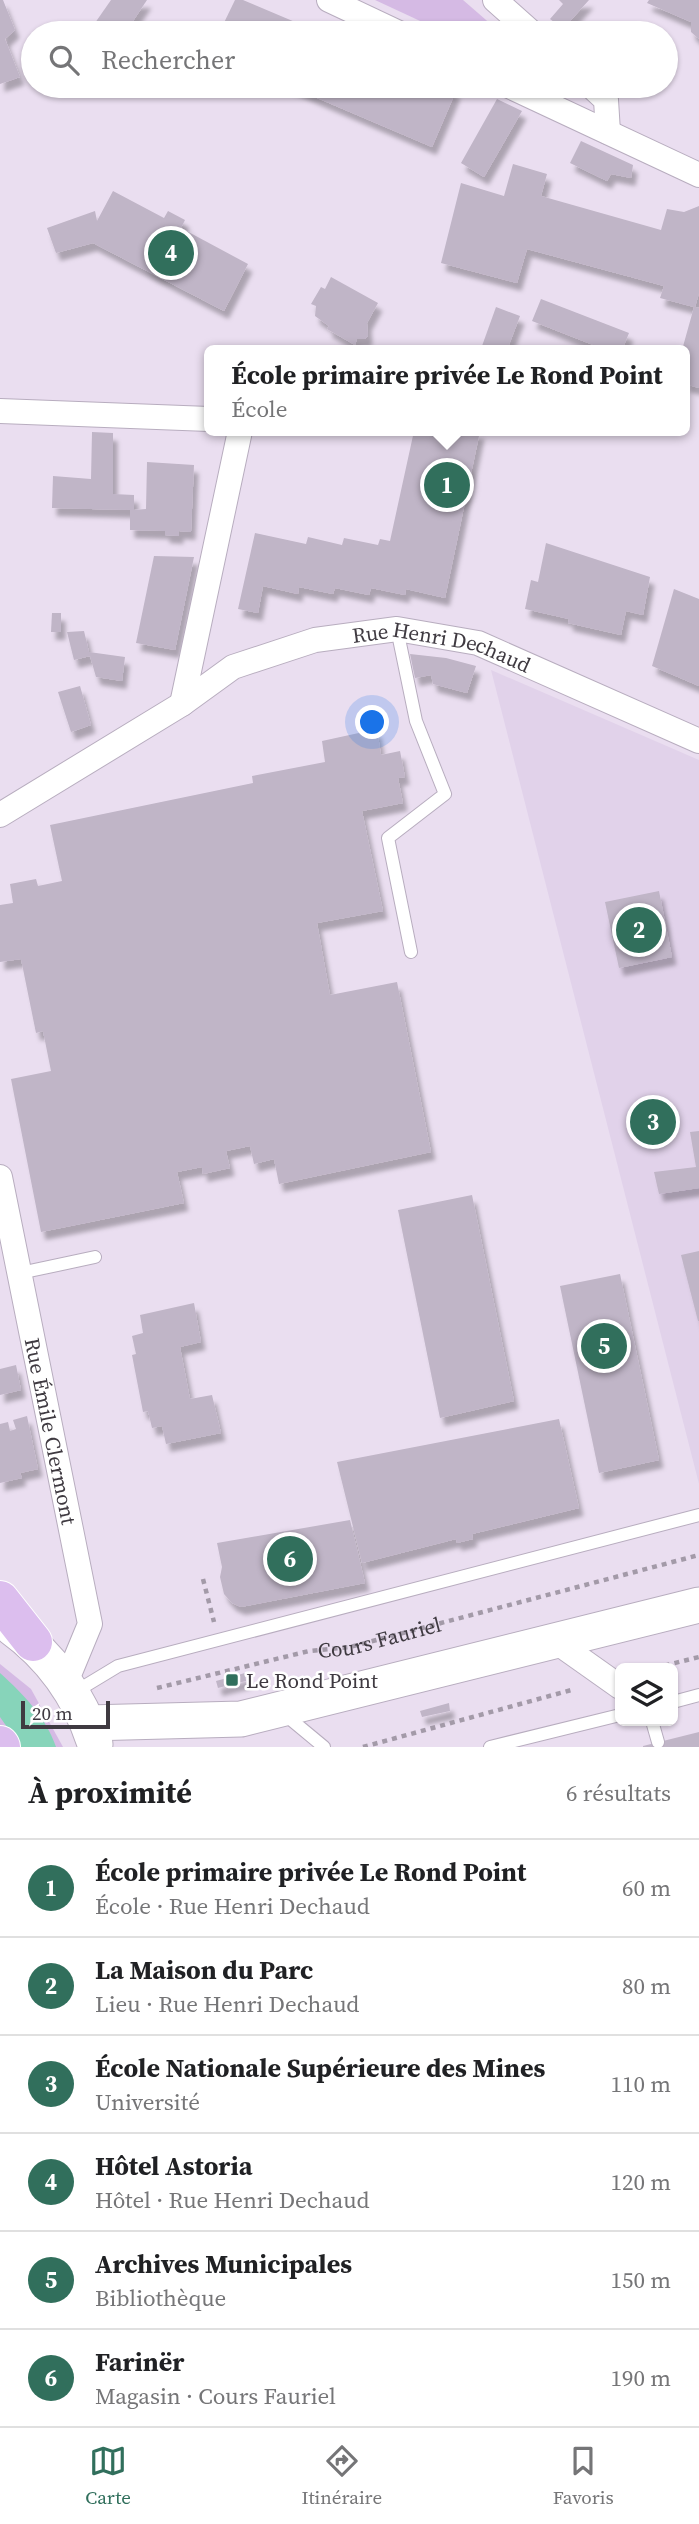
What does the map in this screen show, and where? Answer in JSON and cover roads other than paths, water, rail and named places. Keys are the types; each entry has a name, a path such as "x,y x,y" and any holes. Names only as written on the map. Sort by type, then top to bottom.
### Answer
{"highway":[{"path":"0,1600 33,1643"}],"main road":[{"path":"0,1619 33,1643 81,1711 241,1719 699,1605"},
{"path":"198,1747 241,1719"}],"street":[{"path":"329,0 374,21"},
{"path":"495,0 519,21"},
{"path":"535,98 699,175"},
{"path":"604,98 608,132"},
{"path":"0,411 204,419"},
{"path":"182,704 239,436"},
{"name":"Rue Henri Dechaud","path":"0,815 182,704 233,667 315,640 397,629 478,642 699,741"},
{"name":"Rue Émile Clermont","path":"0,1177 90,1624 81,1711"},
{"path":"555,1641 615,1683"}],"lane":[{"path":"397,629 416,721 444,794 388,838 411,952"},
{"path":"20,1273 95,1257"},
{"name":"Cours Fauriel","path":"81,1711 118,1666 699,1515"},
{"path":"678,1701 699,1695"},
{"path":"280,1711 324,1747"},
{"path":"490,1747 615,1716"},
{"path":"654,1726 659,1742"}],"place":[{"name":"Hôtel Astoria","path":"171,253"},
{"name":"École primaire privée Le Rond Point","path":"447,485"},
{"name":"La Maison du Parc","path":"639,930"},
{"name":"École Nationale Supérieure des Mines","path":"653,1122"},
{"name":"Archives Municipales","path":"604,1346"},
{"name":"Farinër","path":"290,1559"},
{"name":"Le Rond Point","path":"232,1680"}]}
